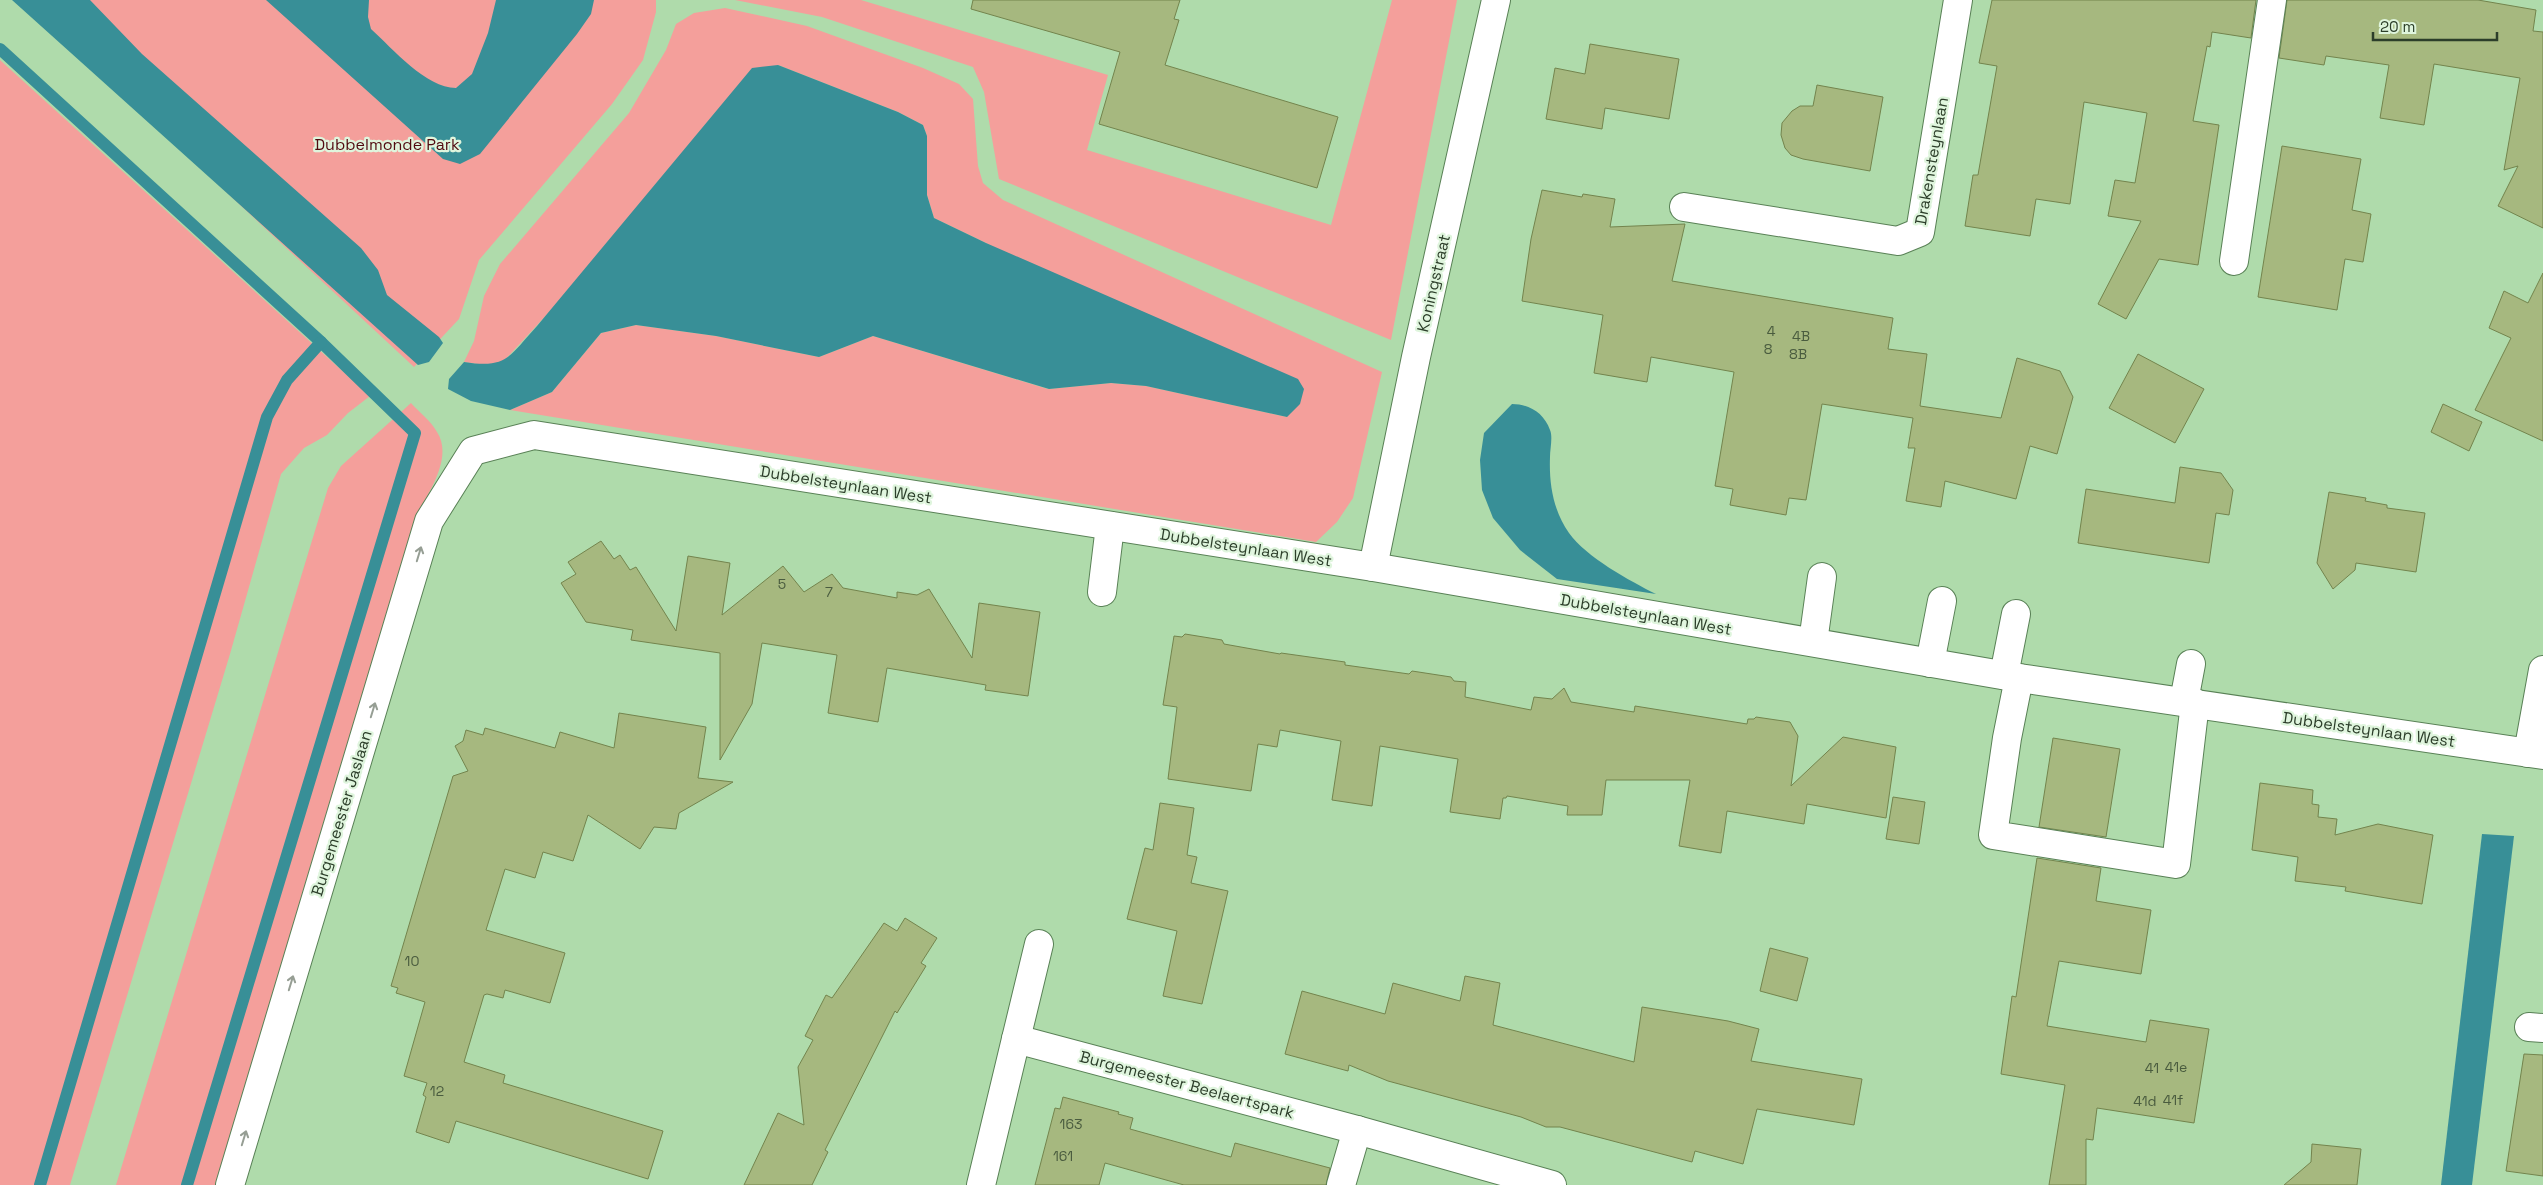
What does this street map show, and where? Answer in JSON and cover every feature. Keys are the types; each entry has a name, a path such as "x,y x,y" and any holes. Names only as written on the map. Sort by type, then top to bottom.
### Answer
{"street":[{"name":"Koningstraat","path":"1373,567 1416,357 1496,0"},
{"name":"Drakensteynlaan","path":"1684,208 1898,241 1920,232 1958,0"},
{"path":"2234,261 2272,0"},
{"name":"Dubbelsteynlaan West","path":"473,451 534,434 1373,567 1815,630 1930,663 2011,677 2189,702 2351,718 2536,754"},
{"name":"Burgemeester Jaslaan","path":"230,1185 429,521 473,451"},
{"path":"1102,592 1110,526"},
{"path":"1815,630 1822,577"},
{"path":"1930,663 1942,601"},
{"path":"2016,614 2010,641 2011,677 2007,738 1993,835 2176,864 2191,664"},
{"path":"2536,754 2543,670"},
{"path":"981,1185 1039,944"},
{"name":"Burgemeester Beelaertspark","path":"1016,1039 1357,1130 1552,1185"},
{"path":"1341,1185 1357,1130"}],"green space":[{"name":"Dubbelmonde Park","path":"20,0 656,0 656,12 643,60 612,104 479,260 459,319 414,367"},
{"path":"735,0 861,0 1108,75 1087,150 1331,225 1392,0 1457,0 1391,340 999,179 984,92 973,67 822,17"},
{"path":"725,8 807,26 923,68 959,84 973,99 978,166 983,183 1003,200 1382,372 1353,498 1337,522 1316,542 510,410 552,392 601,333 636,325 716,336 819,357 873,336 1048,389 1111,383 1146,386 1287,417 986,243 934,218 927,195 927,136 923,125 898,112 778,65 502,363 484,365 464,362 474,341 484,296 500,264 629,113 666,50 676,24 694,13"},
{"path":"0,60 370,396 348,413 327,435 304,448 281,474 230,654 70,1185 0,1185"},
{"path":"411,403 437,432 441,442 441,465 432,488 415,518 215,1185 116,1185 328,488 341,466"}],"water":[{"path":"12,0 90,0 142,54 361,248 378,270 387,295 439,337 443,343 429,362 418,365"},
{"path":"266,0 369,0 368,17 371,29 422,75 433,82 456,88 472,74 488,33 496,0 594,0 591,14 577,34 480,154 460,164 443,159"},
{"path":"778,65 898,112 923,125 927,136 927,195 934,218 986,243 1298,379 1304,389 1300,404 1287,417 1146,386 1111,383 1049,389 873,336 819,357 716,336 636,325 601,333 552,392 510,410 471,401 448,389 449,379 464,362 490,364 499,362 513,352 537,326 752,68"},
{"path":"1512,404 1530,408 1540,414 1550,430 1550,477 1553,496 1559,515 1569,533 1586,551 1597,559 1656,594 1557,579 1520,550 1493,518 1482,490 1480,460 1484,433"},
{"path":"2482,834 2514,836 2472,1185 2441,1185"}],"building":[{"path":"973,0 1180,0 1174,19 1179,20 1165,65 1338,117 1317,188 1099,124 1120,52 971,9"},
{"path":"1992,0 2256,0 2251,38 2212,32 2210,47 2207,46 2193,121 2219,125 2198,265 2159,259 2126,319 2098,304 2141,221 2108,216 2115,180 2135,183 2147,113 2084,102 2070,204 2036,199 2030,236 1965,226 1973,175 1978,175 1997,66 1979,63"},
{"path":"2287,0 2478,0 2536,10 2533,31 2543,32 2543,228 2498,206 2518,166 2504,170 2520,78 2434,64 2424,125 2380,118 2389,65 2326,56 2324,65 2279,58"},
{"path":"1590,44 1679,59 1669,119 1605,108 1602,129 1546,119 1555,68 1585,74"},
{"path":"1817,85 1883,97 1870,171 1803,159 1791,155 1785,148 1781,135 1782,123 1792,111 1800,106 1813,106"},
{"path":"2282,146 2361,159 2352,210 2371,214 2363,262 2345,259 2337,310 2258,297"},
{"path":"1542,190 1582,197 1583,194 1615,199 1610,227 1685,224 1672,281 1893,318 1888,349 1927,354 1920,406 2001,418 2017,358 2060,371 2073,397 2057,454 2030,446 2016,499 1945,481 1941,507 1906,501 1915,448 1908,448 1913,418 1822,404 1806,500 1789,498 1786,515 1730,505 1733,489 1715,486 1734,372 1651,357 1647,382 1594,373 1603,315 1522,301 1531,239"},
{"path":"2543,273 2543,441 2475,410 2511,338 2489,328 2504,291 2528,303"},
{"path":"2138,354 2204,389 2175,443 2109,408"},
{"path":"2443,404 2482,422 2469,451 2431,432"},
{"path":"2180,467 2221,473 2233,490 2229,515 2216,513 2209,563 2078,543 2086,489 2175,503"},
{"path":"2329,492 2366,498 2365,501 2387,505 2387,508 2425,513 2416,572 2356,563 2355,570 2333,589 2317,563"},
{"path":"601,541 614,559 620,555 630,570 636,567 676,631 688,556 730,563 722,615 783,566 804,592 832,574 843,588 897,598 897,592 917,595 929,589 972,658 979,603 1040,612 1028,696 985,690 986,685 887,668 878,722 828,713 837,655 762,643 752,704 720,760 720,653 631,640 633,630 586,622 561,583 576,574 568,562"},
{"path":"1185,634 1222,640 1224,644 1280,654 1345,662 1345,665 1409,674 1412,671 1451,677 1454,681 1466,682 1465,697 1531,710 1534,697 1552,699 1564,688 1571,702 1634,712 1635,706 1747,724 1748,719 1756,717 1790,722 1798,736 1791,786 1843,737 1896,747 1886,818 1807,804 1804,824 1727,811 1721,853 1679,846 1690,780 1606,780 1602,815 1567,815 1568,806 1507,796 1503,798 1500,819 1450,812 1458,759 1380,746 1372,806 1332,800 1341,741 1280,730 1277,747 1258,744 1251,791 1168,779 1177,707 1163,705 1174,636 1182,637"},
{"path":"619,713 706,727 698,778 733,782 679,813 676,829 654,827 640,849 588,815 573,861 543,852 535,878 505,869 486,930 565,953 550,1003 505,990 503,998 484,995 464,1062 505,1075 503,1083 663,1131 648,1179 456,1121 449,1143 416,1132 426,1097 423,1095 427,1083 404,1076 425,1002 396,993 398,988 391,986 453,776 468,771 455,746 463,741 466,730 483,735 485,728 555,748 560,732 614,748"},
{"path":"2053,738 2120,749 2106,837 2039,827"},
{"path":"2260,783 2313,790 2312,804 2319,805 2318,817 2337,819 2335,835 2378,824 2433,835 2422,904 2345,891 2346,887 2295,881 2298,857 2252,850"},
{"path":"1893,797 1925,802 1919,844 1886,839"},
{"path":"1160,803 1194,808 1187,855 1197,857 1191,883 1228,891 1202,1004 1163,996 1177,931 1127,919 1145,848 1153,850"},
{"path":"2037,858 2101,868 2096,901 2151,910 2141,974 2059,961 2047,1026 2146,1042 2150,1020 2209,1029 2194,1123 2097,1108 2093,1140 2086,1139 2086,1185 2049,1185 2065,1085 2001,1074 2012,996 2016,997"},
{"path":"905,918 937,938 921,963 926,966 897,1013 895,1011 825,1150 828,1152 812,1185 744,1185 778,1113 804,1125 798,1067 813,1040 805,1036 826,995 832,998 884,923 897,931"},
{"path":"1770,948 1808,958 1797,1001 1760,991"},
{"path":"1465,976 1500,983 1493,1025 1634,1062 1642,1007 1728,1021 1759,1029 1751,1061 1862,1079 1854,1125 1757,1109 1743,1164 1695,1151 1692,1162 1560,1127 1546,1127 1521,1117 1388,1081 1349,1065 1348,1071 1285,1054 1302,991 1385,1014 1393,983 1460,1001"},
{"path":"2524,1054 2543,1055 2543,1176 2506,1171"},
{"path":"1063,1097 1119,1112 1118,1114 1133,1118 1130,1129 1231,1157 1235,1143 1330,1168 1326,1185 1184,1185 1105,1163 1099,1185 1035,1185 1055,1108 1060,1109"},
{"path":"2312,1144 2361,1149 2357,1185 2284,1185 2311,1162"}],"waterway":[{"path":"0,49 321,342 415,433 187,1185"},
{"path":"40,1185 267,417 287,380 321,342"}]}
